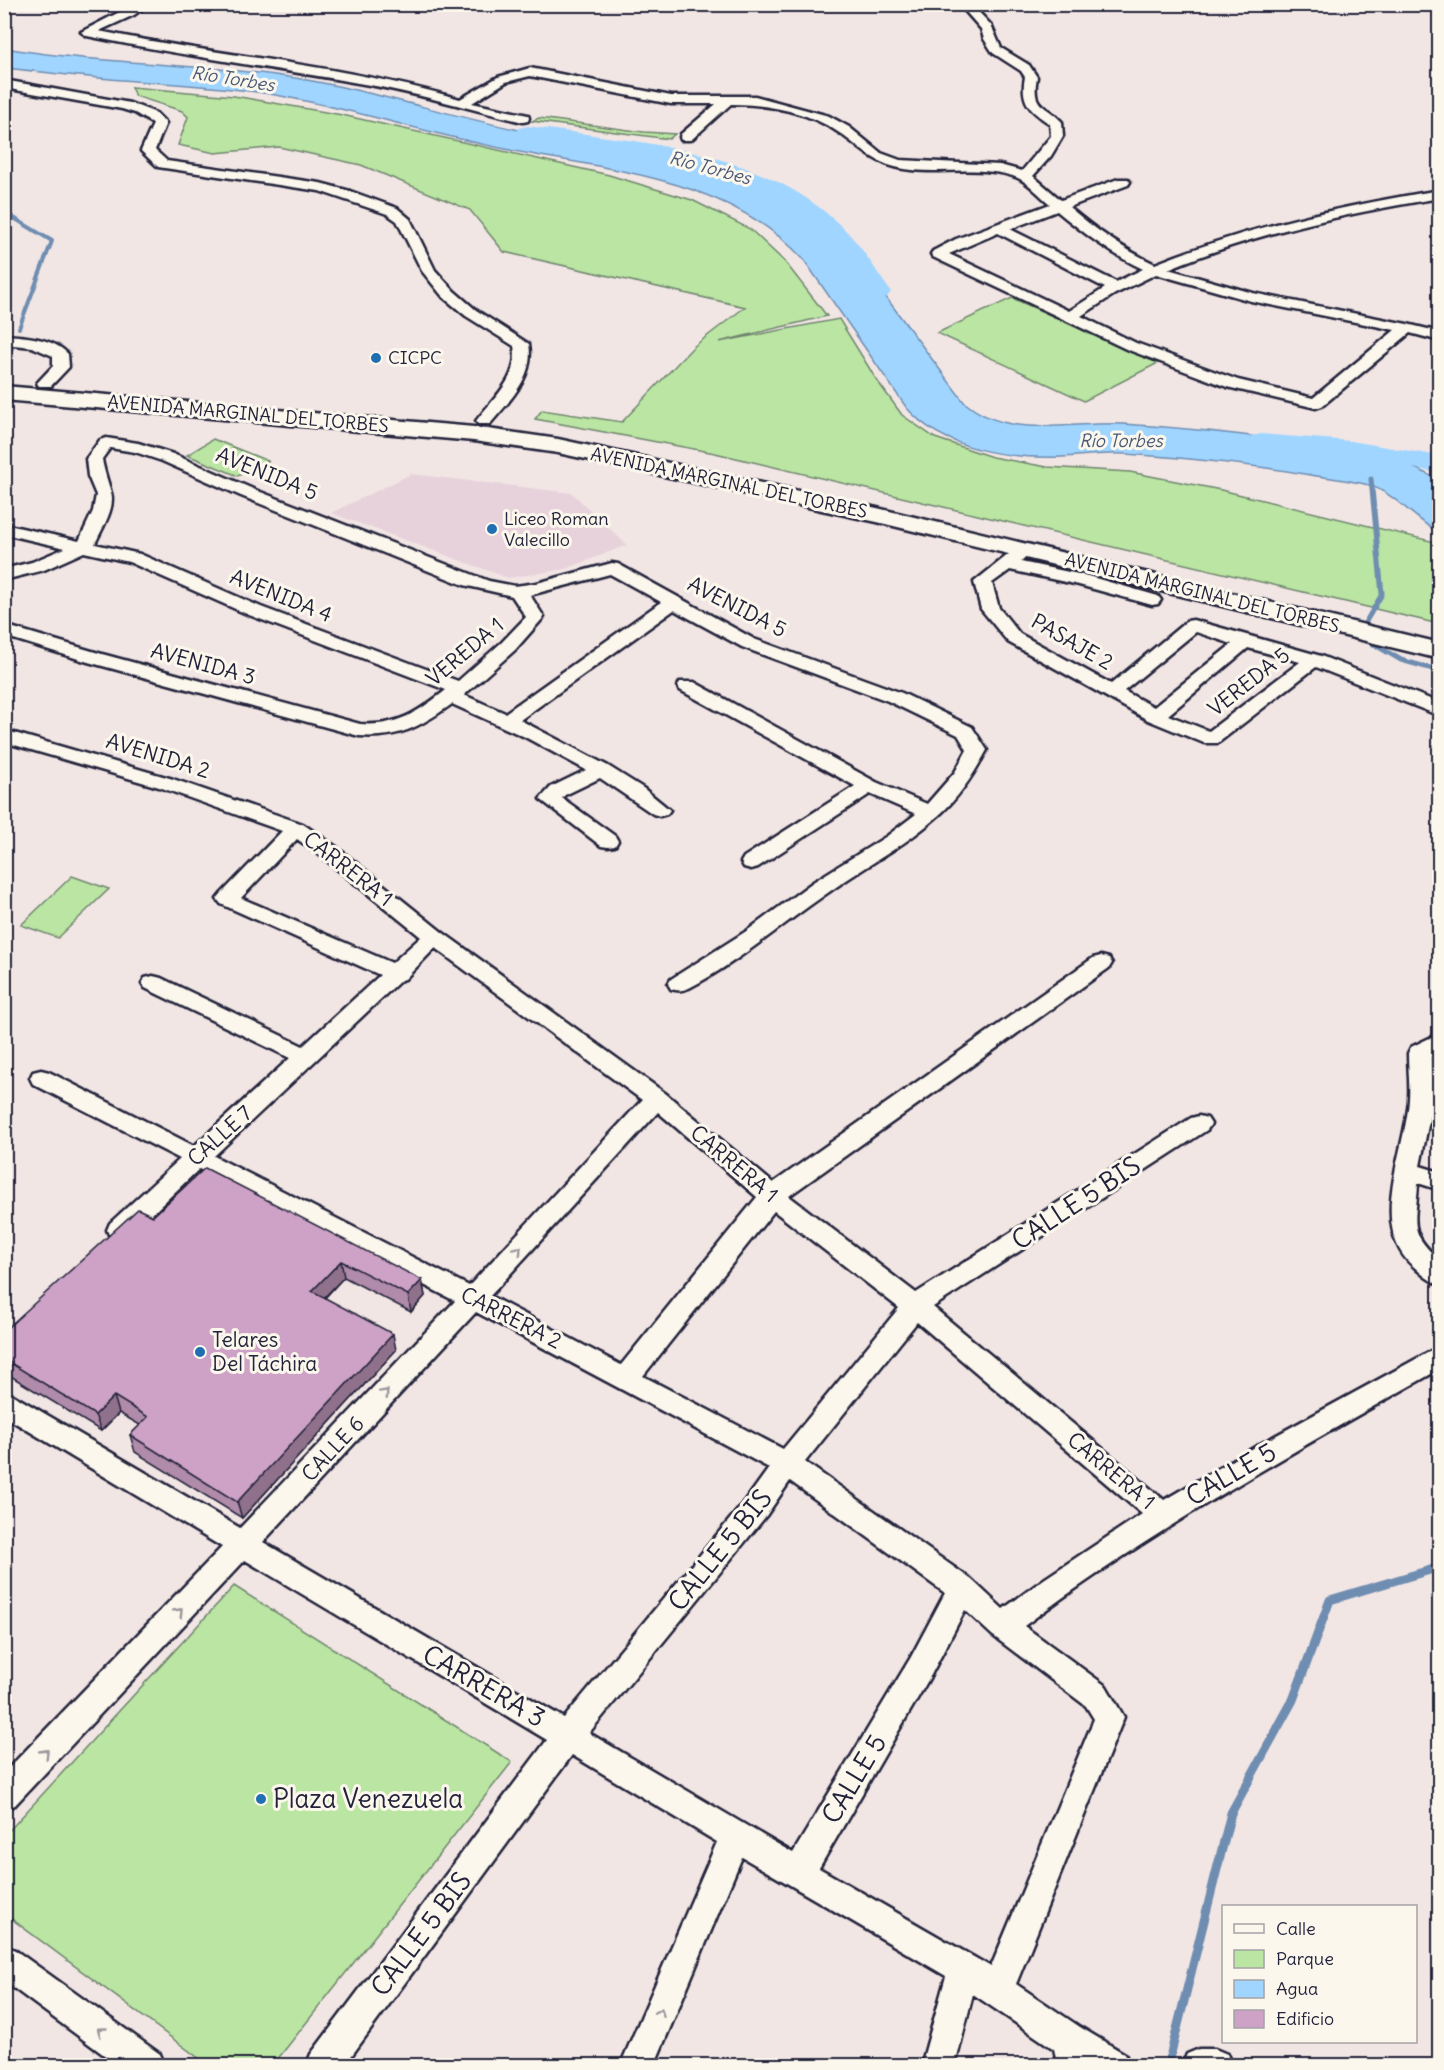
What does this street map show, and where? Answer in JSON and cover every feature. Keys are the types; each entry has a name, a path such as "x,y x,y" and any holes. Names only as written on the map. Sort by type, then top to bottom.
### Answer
{"highway":[{"name":"AVENIDA MARGINAL DEL TORBES","path":"4,380 41,389 474,434 558,446 723,480 1016,557 1122,576 1440,651"},
{"name":"AVENIDA MARGINAL DEL TORBES","path":"4,393 41,389 484,421 569,433 707,461 1088,555 1440,637"}],"street":[{"path":"144,4 130,13 87,32 172,50 359,79 523,118"},
{"path":"964,4 987,28 990,39 997,50 1024,68 1031,77 1027,93 1032,106 1056,122 1057,136 1046,153 1025,176"},
{"path":"462,104 500,80 511,75 530,72 671,100 755,100 775,104 824,119 844,130 876,156 898,164 1000,170 1025,176 1120,254 1156,270 1251,297 1407,328 1440,337"},
{"path":"4,84 54,94 93,98 150,114 160,123 148,151 163,164 318,187 353,196 399,215 406,223 428,270 447,294 466,311 521,344 523,359 515,382 484,421"},
{"path":"686,137 728,100"},
{"path":"1123,182 1059,204 938,254 1131,346 1213,377 1316,403 1407,328"},
{"path":"1070,316 1116,288 1213,246 1280,227 1405,200 1440,195"},
{"path":"998,228 1116,288"},
{"path":"4,339 31,341 49,346 60,354 61,367 41,389"},
{"name":"AVENIDA 5","path":"86,545 101,511 104,495 96,476 94,459 106,443 132,444 257,497 403,553 459,578 489,587 518,591 563,582 612,568 748,643 895,697 965,731 977,750 955,788 930,813 891,845 829,882 755,936 679,984"},
{"name":"AVENIDA 4","path":"4,529 86,545 134,558 255,611 455,692 601,770 660,810"},
{"path":"4,575 38,566 86,545"},
{"path":"1016,557 1082,580 1152,600"},
{"name":"PASAJE 2","path":"1016,557 983,582 990,609 1014,638 1155,716 1211,739"},
{"name":"VEREDA 1","path":"393,730 404,726 455,692 524,631 535,617 518,591"},
{"path":"507,720 673,602"},
{"path":"1112,692 1193,625 1245,642 1314,660 1440,710"},
{"name":"AVENIDA 3","path":"4,630 94,658 359,730 393,730"},
{"path":"1155,716 1245,642"},
{"name":"VEREDA 5","path":"1211,739 1314,660"},
{"path":"687,686 869,786 930,813"},
{"name":"AVENIDA 2","path":"4,736 166,783 296,829"},
{"path":"601,770 558,791 550,799 608,841"},
{"path":"751,862 869,786"},
{"path":"296,829 228,898 235,904 397,974"},
{"name":"CARRERA 1","path":"296,829 328,851 435,937 657,1099 772,1196 915,1306 1161,1514"},
{"name":"CALLE 7","path":"100,1246 435,937"},
{"path":"626,1378 772,1196 1101,963"},
{"path":"153,983 307,1057"},
{"path":"1440,1041 1419,1053 1421,1100 1407,1171 1403,1230 1408,1244 1416,1254 1440,1275"},
{"name":"CARRERA 2","path":"41,1078 626,1378 786,1464 962,1589 1002,1626 1096,1696 1109,1717 997,1991"},
{"name":"CALLE 6","path":"4,1796 243,1545 473,1299 618,1138 657,1099"},
{"name":"CALLE 5 BIS","path":"323,2066 568,1736 756,1508 786,1464 915,1306 1199,1124"},
{"path":"1407,1171 1440,1181"},
{"name":"CALLE 5","path":"1002,1626 1042,1595 1161,1514 1440,1356"},
{"name":"CARRERA 3","path":"4,1403 798,1873 964,1968 997,1991 1071,2052 1113,2066"},
{"name":"CALLE 5","path":"798,1873 921,1666 962,1589"},
{"path":"637,2066 736,1835"},
{"path":"4,1961 148,2066"},
{"path":"938,2066 964,1968"},
{"path":"1199,2066 1215,2066"}],"shaded area":[{"name":"Liceo Roman Valecillo","path":"411,474 572,493 627,545 566,569 508,578 331,513"}],"green space":[{"path":"131,87 234,96 342,115 609,175 692,200 750,229 785,262 827,316 719,342 839,319 876,379 902,415 935,438 992,457 1047,467 1130,472 1221,490 1439,543 1439,624 715,453 535,419 542,410 622,422 693,347 745,307 504,252 470,210 361,165 279,147 215,153 178,145 188,117 182,111 135,96"},
{"path":"539,118 675,134 669,139 532,121"},
{"path":"1012,298 1158,363 1084,401 937,333"},
{"path":"213,439 268,461 238,476 187,455"},
{"path":"72,876 109,889 58,938 21,925"},
{"name":"Plaza Venezuela","path":"234,1586 512,1762 273,2065 208,2065 5,1914 5,1835"}],"water":[{"path":"5,48 76,57 254,72 318,82 519,130 653,155 740,180 781,199 818,223 853,253 964,402 982,414 1020,425 1123,424 1220,432 1381,457 1411,466 1439,481 1439,533 1387,494 1368,485 1354,482 1241,465 1148,456 1101,454 1062,457 1020,456 978,449 957,442 921,422 906,407 804,260 772,231 737,209 698,192 658,179 491,146 326,105 270,94 5,68"}],"building":[{"name":"Telares Del Táchira","path":"205,1168 422,1280 408,1295 341,1261 312,1291 393,1334 237,1502 130,1435 148,1417 114,1396 95,1415 4,1359 4,1331 138,1209 153,1216"}],"waterway":[{"name":"Río Torbes","path":"527,133 689,159 767,185 801,205 832,230 851,252 878,292"},
{"path":"4,212 52,241 19,328"},
{"path":"4,367 12,346"},
{"name":"Río Torbes","path":"1261,442 1328,447 1440,465"},
{"path":"1371,479 1382,594 1358,635 1401,660 1440,671"},
{"path":"1170,2057 1231,1813 1293,1700 1330,1600 1440,1567"}],"place":[{"name":"CICPC","path":"376,358"},
{"name":"Liceo Roman Valecillo","path":"492,529"},
{"name":"Telares Del Táchira","path":"200,1352"},
{"name":"Plaza Venezuela","path":"261,1799"}]}
